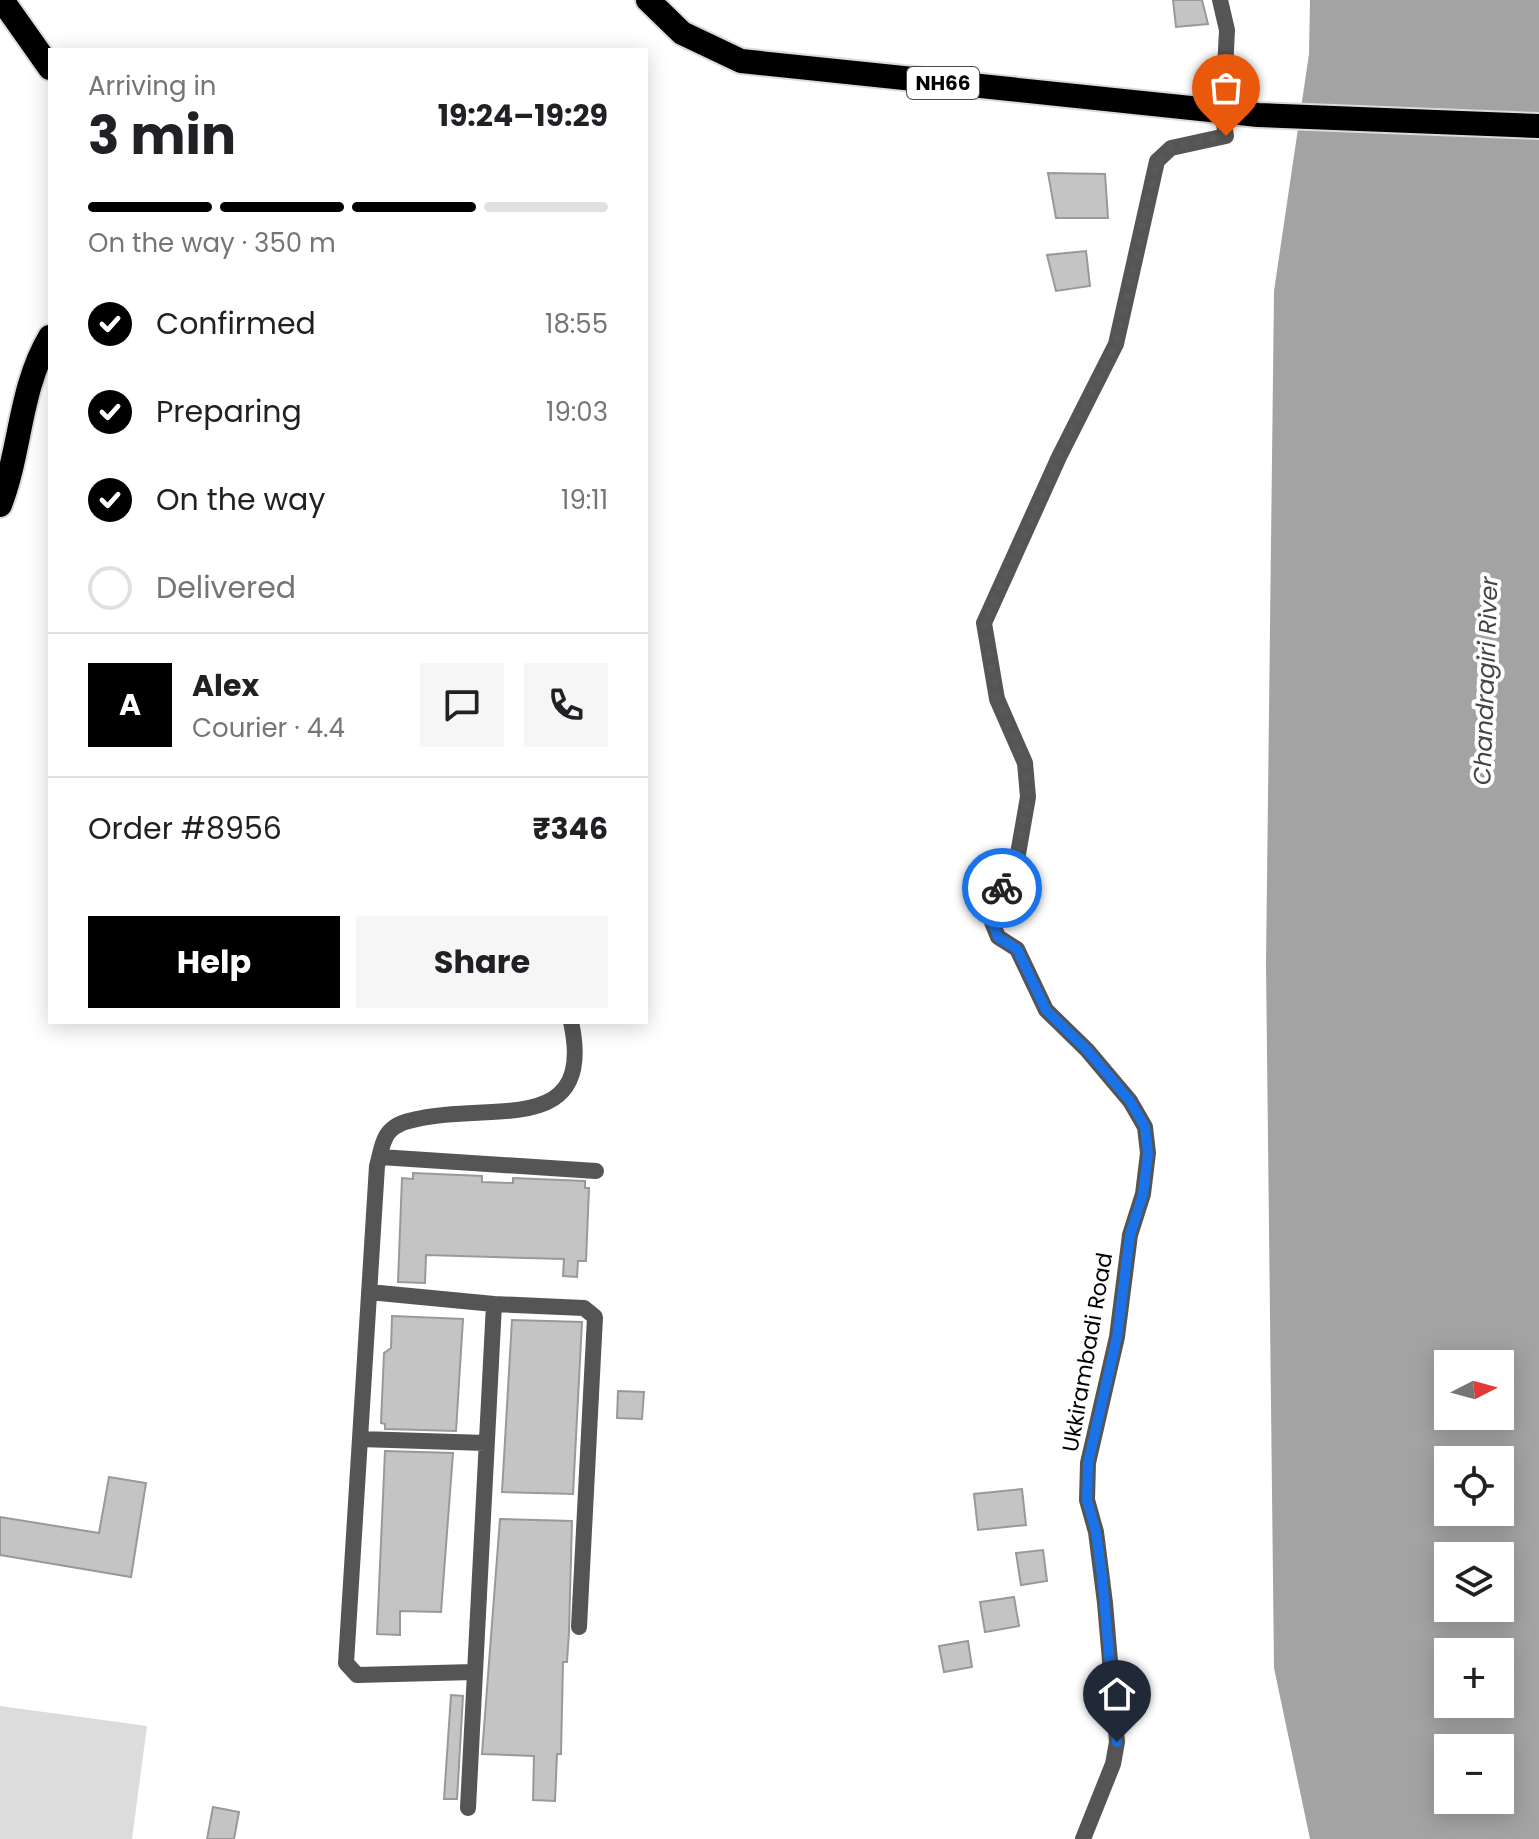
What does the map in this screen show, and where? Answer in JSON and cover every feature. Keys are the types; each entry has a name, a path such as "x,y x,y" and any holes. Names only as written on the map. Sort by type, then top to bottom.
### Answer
{"highway":[{"path":"2,0 48,65"},
{"name":"NH66","path":"648,0 682,33 741,61 1258,115 1539,126"},
{"path":"0,505 23,410 40,355 48,341"}],"street":[{"path":"1220,0 1227,30 1225,70"},
{"name":"Ukkirambadi Road","path":"1083,1839 1113,1764 1117,1742 1104,1589 1096,1532 1087,1500 1088,1463 1117,1337 1130,1235 1143,1194 1148,1153 1145,1127 1130,1101 1087,1050 1046,1010 1017,949 998,937 990,917 1006,873 1018,854 1028,797 1025,763 997,699 984,623 1079,414 1116,344 1157,161 1171,148 1226,136 1222,112"},
{"path":"474,1672 357,1675 346,1663 380,1157 386,1134 400,1123 434,1116 530,1109 557,1099 572,1080 577,1051 571,1024"},
{"path":"380,1157 596,1171"},
{"path":"369,1292 494,1304 584,1308 595,1317 579,1627"},
{"path":"468,1808 494,1304"},
{"path":"360,1439 486,1443"}],"shaded area":[{"path":"0,1706 147,1726 132,1839 0,1839"}],"water":[{"name":"Chandragiri River","path":"1310,0 1539,0 1539,1839 1310,1839 1274,1668 1266,964 1274,291 1309,54"}],"building":[{"path":"1173,0 1202,0 1208,24 1176,27"},
{"path":"1048,173 1105,174 1108,218 1056,218"},
{"path":"1086,251 1090,286 1056,291 1047,255"},
{"path":"413,1173 482,1176 482,1182 513,1183 513,1178 585,1181 585,1188 589,1188 586,1261 578,1261 577,1277 563,1276 564,1259 426,1255 425,1283 398,1282 402,1178 413,1179"},
{"path":"392,1316 463,1319 456,1431 385,1429 385,1424 381,1423 384,1353 391,1348"},
{"path":"512,1320 582,1322 573,1494 502,1492"},
{"path":"618,1391 644,1392 642,1419 617,1418"},
{"path":"385,1451 453,1453 441,1612 400,1611 400,1635 377,1634"},
{"path":"109,1477 146,1483 131,1577 0,1555 0,1517 99,1533"},
{"path":"1022,1489 1026,1525 978,1530 974,1494"},
{"path":"500,1519 572,1521 569,1632 567,1662 563,1662 561,1754 557,1754 555,1801 533,1800 534,1756 482,1754"},
{"path":"1043,1550 1047,1581 1021,1585 1016,1553"},
{"path":"1014,1597 1019,1626 985,1632 980,1602"},
{"path":"968,1641 972,1667 944,1672 939,1646"},
{"path":"451,1695 463,1696 457,1799 444,1799"},
{"path":"213,1807 239,1812 234,1839 207,1839"}],"way so far":[{"path":"1002,888 1006,873 1018,854 1027,823 1028,797 1025,763 997,699 987,655 984,623 1072,429 1116,344 1157,161 1171,148 1226,136"}],"route":[{"path":"1002,888 990,917 998,937 1017,949 1046,1010 1087,1050 1130,1101 1145,1127 1148,1153 1143,1194 1130,1235 1117,1337 1088,1463 1087,1500 1096,1532 1102,1576 1117,1742"}]}
